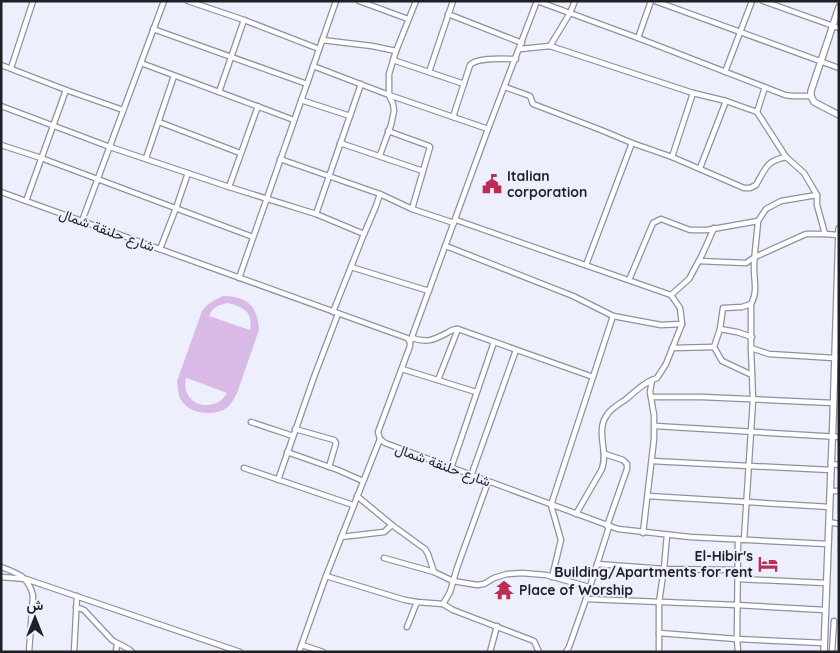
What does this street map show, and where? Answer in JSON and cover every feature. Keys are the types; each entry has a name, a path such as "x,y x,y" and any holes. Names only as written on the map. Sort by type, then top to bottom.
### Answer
{"main road":[{"path":"839,7 811,88 811,96 814,102 839,115"},
{"path":"824,652 824,643 831,621 825,610 833,403 837,358 839,229"}],"street":[{"path":"11,68 33,1"},
{"path":"82,221 164,1"},
{"path":"188,1 319,49"},
{"path":"205,8 208,1"},
{"path":"239,278 336,1"},
{"path":"358,1 408,19"},
{"path":"380,155 394,111 389,95 389,74 396,50 416,1"},
{"path":"428,72 453,1"},
{"path":"593,377 458,329 454,329 429,341 411,340 537,1 785,95 811,96"},
{"path":"550,46 570,14 575,1"},
{"path":"638,38 650,1"},
{"path":"655,1 839,68"},
{"path":"725,72 752,1"},
{"path":"763,1 839,28"},
{"path":"448,14 522,43"},
{"path":"219,92 244,20"},
{"path":"153,30 307,84"},
{"path":"322,40 396,50"},
{"path":"520,49 550,46 757,112 786,156 804,173 817,194 817,204 826,234"},
{"path":"452,117 472,62 516,59"},
{"path":"393,60 464,84"},
{"path":"141,63 294,120"},
{"path":"1,65 123,110"},
{"path":"313,66 389,95 488,129"},
{"path":"146,158 174,76"},
{"path":"316,214 362,84"},
{"path":"505,87 530,96 533,104 700,168 744,188 756,186 768,164 775,159 786,156"},
{"path":"757,112 765,87"},
{"path":"26,201 66,90"},
{"path":"672,157 693,93"},
{"path":"301,100 350,116"},
{"path":"700,168 726,101"},
{"path":"1,106 110,147 228,187 316,214 364,234"},
{"path":"228,187 258,106"},
{"path":"159,122 240,153"},
{"path":"388,132 430,147 412,209"},
{"path":"340,143 424,171"},
{"path":"586,265 632,143"},
{"path":"1,145 42,158 253,237"},
{"path":"280,159 380,194 412,209 586,265 671,295 680,308 682,324 666,364 657,378 639,388 608,413 602,431 605,454 602,469 576,514"},
{"path":"160,249 188,173"},
{"name":"شارع حلنقة شمال","path":"1,192 411,340 379,429 380,439 385,443 618,529 667,535 828,544"},
{"path":"333,312 380,194"},
{"path":"744,540 753,400 751,304 754,300 756,282 754,268 758,221 766,209 781,201 817,194"},
{"path":"630,280 653,223 661,219 690,230 758,221"},
{"path":"671,295 689,279 714,228"},
{"path":"699,261 746,263 806,234 838,235"},
{"path":"446,246 573,296 613,316 661,325 682,324"},
{"path":"351,267 429,292"},
{"path":"751,304 742,307 723,308 720,329 714,347 722,362 752,375"},
{"path":"278,480 292,436 338,314"},
{"path":"552,577 561,540 551,505 613,316"},
{"path":"438,380 458,329"},
{"path":"720,329 752,337"},
{"path":"451,468 494,342"},
{"path":"672,348 714,347"},
{"path":"751,348 769,354 837,358"},
{"path":"471,476 516,350"},
{"path":"402,369 476,392"},
{"path":"643,533 655,426 650,392 652,380"},
{"path":"651,397 702,397 833,403"},
{"path":"251,422 292,436"},
{"path":"655,426 839,437"},
{"path":"295,429 334,440 336,443 329,467"},
{"path":"299,652 326,576 380,439"},
{"path":"287,452 364,480"},
{"path":"566,652 598,564 608,526 627,469 627,464 623,460 605,454"},
{"path":"652,461 831,467 839,465"},
{"path":"244,468 354,505"},
{"path":"443,604 450,592 488,482"},
{"path":"830,491 839,491"},
{"path":"357,496 425,549 434,572"},
{"path":"648,496 830,507"},
{"path":"829,522 839,524"},
{"path":"341,537 384,532 392,525"},
{"path":"659,652 659,602 667,535"},
{"path":"738,539 738,652"},
{"path":"384,558 434,572 453,581 477,585 507,574 522,573 552,577 589,587"},
{"path":"598,564 664,569 738,570"},
{"path":"1,567 26,579 240,652"},
{"path":"326,576 417,602 443,604 453,610 534,641 539,652"},
{"path":"1,578 26,579"},
{"path":"26,579 32,588 33,596 29,652"},
{"path":"738,579 826,583"},
{"path":"74,652 77,596"},
{"path":"586,599 737,604 825,610"},
{"path":"408,627 417,602"},
{"path":"76,607 84,610 117,644 126,646 132,652"},
{"path":"831,621 832,652"},
{"path":"490,652 497,626"},
{"path":"659,633 824,643"},
{"path":"116,652 117,644"},
{"path":"302,645 323,652"}],"shaded area":[{"path":"223,296 239,298 250,304 256,315 259,330 237,393 232,402 225,409 214,413 195,411 181,400 177,381 202,311 214,300","holes":["228,303 239,306 246,311 250,319 250,330 209,316 214,308","187,378 227,393 214,404 199,404 188,395"]}],"place":[{"name":"Italian corporation","path":"492,184"},
{"name":"El-Hibir's Building/Apartments for rent","path":"768,564"},
{"name":"Place of Worship","path":"504,590"}]}
